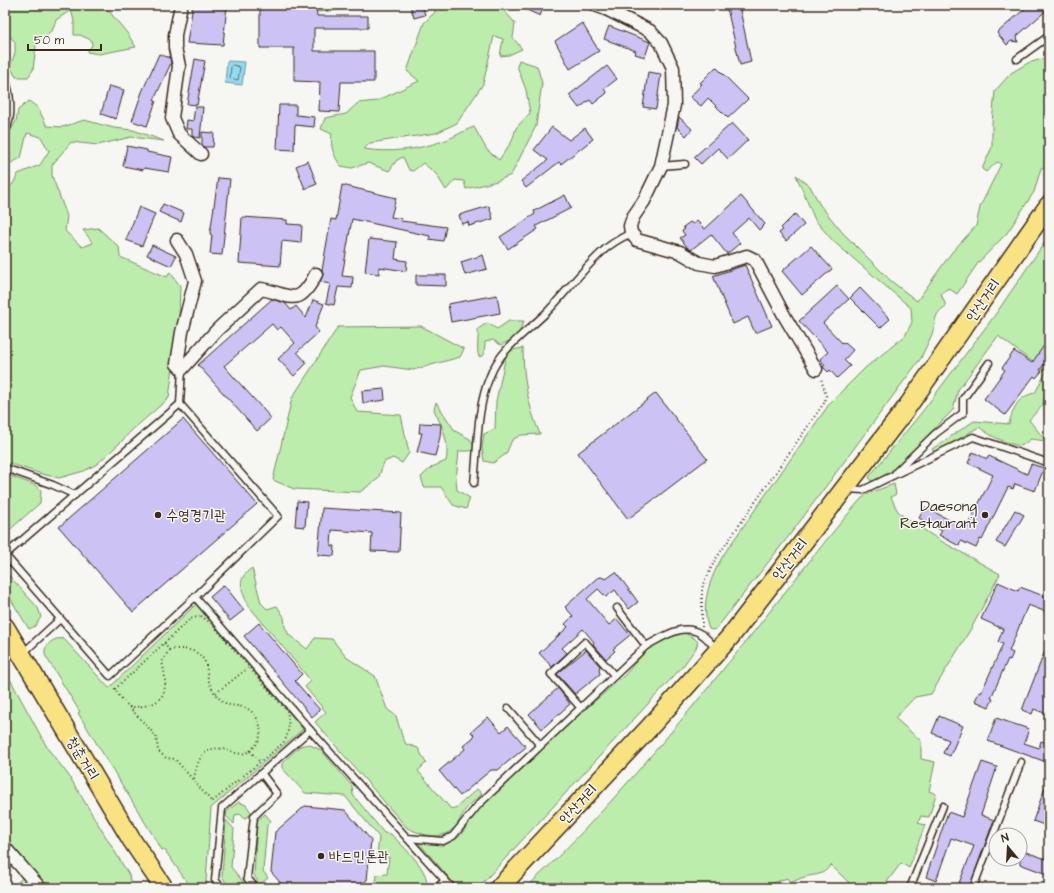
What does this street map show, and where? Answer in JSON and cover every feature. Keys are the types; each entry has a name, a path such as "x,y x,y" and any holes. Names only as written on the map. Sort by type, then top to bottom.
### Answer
{"main road":[{"name":"안산거리","path":"499,888 649,728 718,651 905,410 1049,205"},
{"name":"청춘거리","path":"5,627 131,839 164,888"}],"street":[{"path":"181,5 178,27 174,36 174,48 179,66 172,118 179,134 201,154"},
{"path":"602,6 650,31 661,43 673,68 674,105 661,166 644,201 633,217 630,226 631,233 637,240 680,252 699,263 715,266 747,256 755,260 785,317 816,369"},
{"path":"177,240 186,254 195,281 182,332 177,364 182,370 217,330 261,289 276,292 288,297 298,297 308,290 316,274"},
{"path":"5,848 40,888"}],"lane":[{"path":"1018,59 1049,36"},
{"path":"5,78 10,105 9,120 5,131"},
{"path":"661,166 685,164"},
{"path":"474,483 479,419 485,389 500,356 544,314 603,251 614,242 631,233"},
{"path":"893,475 935,434 963,413 963,400 989,363"},
{"path":"180,404 5,555 110,676 195,597 278,516 180,404 182,370"},
{"path":"845,488 863,490 973,437 1049,463"},
{"path":"5,468 53,485 75,495"},
{"path":"195,597 310,730 452,888"},
{"path":"617,608 646,646"},
{"path":"22,654 60,619"},
{"path":"407,838 443,841 453,836 479,804 646,646 670,632 679,630 695,631 703,634 718,651"},
{"path":"580,707 551,674 586,642 614,675"},
{"path":"508,708 540,745"},
{"path":"222,888 215,880 222,808 310,730"},
{"path":"973,888 1021,762"},
{"path":"256,888 247,878 254,816 277,794 262,774"},
{"path":"910,888 943,806"},
{"path":"437,888 445,880"}],"path":[{"path":"703,634 702,588 715,560 824,403 826,396 824,384 816,369"},
{"path":"201,616 212,624 287,711 289,726 286,740 212,802 175,759 166,758 158,751 156,736 129,707 116,690 164,643 190,619 201,616"},
{"path":"164,643 169,650"},
{"path":"169,650 189,648 201,656 207,667 209,681 216,693 224,702 248,709 256,719 261,730 261,736 258,743 250,751 236,754 222,749 210,751 199,759 196,766 194,781"},
{"path":"129,707 143,708 160,698 165,691 166,682 162,662 169,650"},
{"path":"216,693 249,668"},
{"path":"250,751 260,762"}],"green space":[{"path":"5,5 104,5 127,33 136,47 99,54 87,52 92,45 91,40 80,35 74,35 74,21 71,10 56,20 53,29 36,45 33,70 28,77 16,77 10,67 15,53 15,42 5,31"},
{"path":"318,5 370,5 369,7 318,12"},
{"path":"435,5 499,5 515,23 513,38 522,49 509,55 500,56 503,39 494,36 483,84 457,123 436,133 370,143 364,149 393,151 422,147 444,141 474,127 487,150 499,160 512,141 516,128 530,113 526,90 517,66 519,60 537,66 542,83 536,126 511,175 497,181 466,189 464,181 455,180 446,190 436,174 423,163 413,171 409,170 403,157 397,160 389,171 368,163 352,168 341,166 336,158 331,143 332,134 321,129 325,118 346,114 358,103 377,101 419,81 407,71 424,23 435,12"},
{"path":"1049,57 1049,166 1041,168 1034,192 1007,233 978,263 957,294 948,288 941,294 946,306 937,315 932,334 921,358 795,528 716,629 709,629 705,609 708,588 726,551 830,403 865,368 905,336 912,322 911,308 833,241 815,220 796,175 810,186 820,205 842,232 891,281 917,301 952,252 976,226 980,207 1001,164 997,162 986,172 982,169 992,147 992,123 995,91 1011,73 1028,63"},
{"path":"29,101 38,108 47,126 63,127 84,120 114,128 133,130 164,141 131,137 98,145 71,142 52,165 52,176 67,216 65,231 82,247 93,243 83,230 98,228 119,247 120,257 167,277 170,272 180,286 179,319 169,398 131,431 97,464 84,471 59,478 5,462 5,190 13,184 18,174 40,165 49,151 41,137 27,133 21,158 5,166 5,141 16,121 18,110"},
{"path":"1049,236 1049,383 1045,391 1043,405 1029,420 1046,441 1031,439 1021,446 1015,445 998,439 979,427 935,453 932,449 974,421 1009,424 1012,413 1020,400 1035,393 1046,372 998,336 958,390 953,410 893,470 874,481 870,480 869,477 922,412 995,315"},
{"path":"509,321 524,321 518,336 501,345 493,340 485,342 484,355 479,357 478,329 487,323 497,329"},
{"path":"421,326 464,349 460,357 413,370 384,366 361,370 350,397 357,412 401,415 409,453 402,463 393,458 384,462 378,479 360,492 294,489 273,480 292,398 338,327"},
{"path":"523,348 524,370 529,403 540,434 521,435 512,440 506,454 493,463 484,461 482,448 484,434 495,429 496,401 507,351"},
{"path":"436,402 455,431 470,439 475,448 470,451 459,451 456,480 457,490 470,498 466,509 453,505 441,487 424,487 421,477 432,467 446,461 446,441 434,410"},
{"path":"5,474 35,485 41,490 40,503 5,534"},
{"path":"894,484 896,494 891,497 897,510 904,517 941,541 1000,574 972,627 931,694 915,697 895,718 921,741 921,759 935,762 929,791 936,794 929,817 921,816 918,823 925,825 909,868 901,863 887,882 890,885 887,888 854,888 831,865 822,873 803,877 790,883 787,878 770,884 770,888 526,888 583,832 663,742 861,499 867,494"},
{"path":"252,568 261,603 267,609 277,606 284,617 285,627 289,635 307,649 315,638 332,639 346,657 375,676 387,709 396,716 406,744 418,748 426,763 418,771 451,809 457,807 477,789 482,794 468,807 452,830 435,836 407,828 315,722 326,712 305,687 311,681 248,605 241,585 244,576"},
{"path":"5,571 38,608 41,617 35,626 29,629 5,590"},
{"path":"197,603 303,729 211,808 206,881 210,888 191,888 164,849 162,850 78,713 80,712 45,655 45,649 50,642 55,639 64,639 109,688"},
{"path":"683,632 698,642 696,648 683,666 478,888 458,888 418,842 444,845 459,837 481,807 582,712 625,675 647,649 669,636"},
{"path":"5,670 48,749 69,776 129,875 131,888 46,888 5,843"},
{"path":"308,744 321,750 352,786 353,795 384,833 391,834 415,859 425,874 427,881 426,888 375,888 373,885 376,882 377,875 387,874 389,857 377,855 379,837 345,796 305,793 282,768 282,763 300,746"},
{"path":"239,802 246,805 251,812 248,817 244,818 240,814 235,815 234,824 226,816 227,811"},
{"path":"265,814 271,821 267,825 263,871 268,878 260,884 254,876 257,821"},
{"path":"226,820 234,829 231,867 244,883 244,888 229,888 222,876"},
{"path":"24,876 35,888 12,888"}],"water":[{"path":"227,61 245,62 242,85 225,83"}],"building":[{"path":"193,5 227,5 223,45 187,43"},
{"path":"260,5 316,5 317,16 368,16 368,28 314,28 314,51 374,51 374,82 341,82 339,112 319,111 320,82 294,81 294,48 260,48"},
{"path":"410,5 422,5 425,15 414,18"},
{"path":"516,5 544,5 540,16"},
{"path":"739,5 751,62 740,65 727,8"},
{"path":"1029,5 1049,5 1049,8 1017,36 1018,42 1011,41 1007,45 997,33"},
{"path":"582,23 599,51 570,69 555,41"},
{"path":"609,26 650,42 645,57 635,54 636,51 604,39"},
{"path":"159,54 170,58 171,63 154,100 156,101 147,126 132,121 142,92"},
{"path":"195,59 205,61 197,105 187,104"},
{"path":"607,66 617,79 604,89 607,93 593,104 590,100 579,108 569,95"},
{"path":"716,67 748,99 728,118 708,98 701,106 690,97 702,84 700,83"},
{"path":"648,72 661,74 656,109 643,107"},
{"path":"109,86 124,90 116,119 101,114"},
{"path":"279,105 296,105 296,115 315,117 314,127 295,125 294,150 277,149"},
{"path":"195,107 203,107 200,138 192,135 192,129 186,129 187,120 193,121"},
{"path":"679,117 692,129 686,136 677,127"},
{"path":"732,123 748,140 728,159 718,148 701,164 694,157"},
{"path":"552,127 569,140 585,128 593,139 561,164 559,162 526,188 521,181 548,160 534,150"},
{"path":"202,132 214,133 213,147 204,147 202,144"},
{"path":"127,146 172,157 169,172 144,168 143,170 123,166"},
{"path":"308,161 317,184 305,189 296,166"},
{"path":"218,178 230,179 222,255 210,254 212,235 210,234"},
{"path":"342,185 396,198 391,217 402,219 401,221 446,227 443,241 429,239 430,236 352,219 342,276 353,277 352,288 338,287 334,305 326,303 330,284 320,282 323,274 322,270 331,219 336,220"},
{"path":"565,195 571,208 536,226 538,229 508,249 500,237 535,214 534,211"},
{"path":"741,196 765,224 759,230 749,218 732,233 740,243 727,254 711,234 691,250 688,248 680,238 685,235 682,231 685,229 683,227 690,222 693,224 697,221 705,229"},
{"path":"163,204 184,213 181,222 159,212"},
{"path":"489,206 493,219 469,226 468,222 462,224 459,215"},
{"path":"139,207 155,214 142,246 126,240"},
{"path":"795,214 804,225 786,241 779,233 783,230 781,228"},
{"path":"242,217 287,220 287,224 302,225 301,243 282,241 280,266 239,263"},
{"path":"369,239 397,242 395,259 407,261 406,271 379,267 379,274 365,272"},
{"path":"152,245 176,256 171,266 147,255"},
{"path":"811,246 832,269 802,295 782,271"},
{"path":"483,255 487,269 465,275 461,262"},
{"path":"745,265 772,326 755,333 748,317 733,324 713,276"},
{"path":"416,275 446,275 446,286 416,285"},
{"path":"837,286 849,299 823,323 843,344 844,342 853,350 844,360 850,366 837,378 830,370 828,372 823,367 825,365 820,359 828,352 799,321"},
{"path":"860,288 890,319 880,328 850,298"},
{"path":"497,295 500,313 451,322 448,304"},
{"path":"272,299 285,303 291,310 296,306 306,318 313,300 324,304 315,327 319,332 297,352 307,363 294,376 278,359 295,343 281,327 277,330 272,324 224,366 271,418 257,431 198,365"},
{"path":"1049,338 1049,357 1040,370 1042,371 1036,378 1034,376 1005,415 984,399 1005,370 1002,368 1014,351 1032,363"},
{"path":"384,389 385,400 363,403 362,391"},
{"path":"656,393 707,459 628,519 578,453"},
{"name":"수영경기관","path":"183,419 257,504 133,612 59,527"},
{"path":"420,423 441,424 440,437 435,456 417,452 422,433 419,433"},
{"path":"973,452 987,459 989,456 1027,474 1031,464 1044,468 1035,491 1015,484 1013,489 1008,487 982,540 980,539 976,548 961,541 959,546 939,535 942,531 919,518 925,507 966,529 993,475 968,463"},
{"path":"297,501 307,502 305,527 295,526"},
{"path":"322,508 401,513 399,552 371,551 372,533 332,530 331,546 335,546 334,556 318,555"},
{"path":"1015,510 1024,515 1005,547 996,542"},
{"path":"616,572 638,602 629,609 615,590 606,597 598,589 587,599 609,625 617,619 630,635 613,649 615,651 606,659 583,629 562,648 567,653 552,667 539,653 568,627 565,624 573,616 565,607 597,578 601,577 606,579"},
{"path":"998,582 1018,591 1020,587 1049,598 1049,613 1028,605 1009,651 1013,653 1010,660 1008,659 991,698 993,699 989,707 975,701 979,692 981,693 1003,644 998,642 1003,629 981,619"},
{"path":"224,585 244,610 230,621 210,597"},
{"path":"259,623 302,674 295,681 320,710 312,717 244,636"},
{"path":"1048,643 1049,715 1034,709 1032,714 1022,710"},
{"path":"586,650 600,666 600,674 575,694 557,674"},
{"path":"558,688 570,704 542,729 529,714"},
{"path":"939,716 963,726 950,756 943,753 949,740 932,733"},
{"path":"488,717 501,732 508,726 526,747 498,770 491,770 460,796 439,771 465,749 463,746 475,736 471,732"},
{"path":"996,718 1029,729 1024,743 1039,748 1041,741 1049,744 1049,763 988,741"},
{"path":"982,762 997,767 981,815 994,820 991,827 988,827 988,836 969,888 957,888 974,846 951,838 936,881 926,877 948,812 962,817"},
{"path":"1048,779 1049,821 1047,826 1033,821"},
{"name":"바드민톤관","path":"305,806 345,810 371,840 367,880 358,888 285,888 271,872 275,832"},
{"path":"1028,853 1049,860 1049,875 1028,867"}],"place":[{"name":"수영경기관","path":"158,515"},
{"name":"Daesong Restaurant","path":"985,515"},
{"name":"바드민톤관","path":"321,856"}]}
